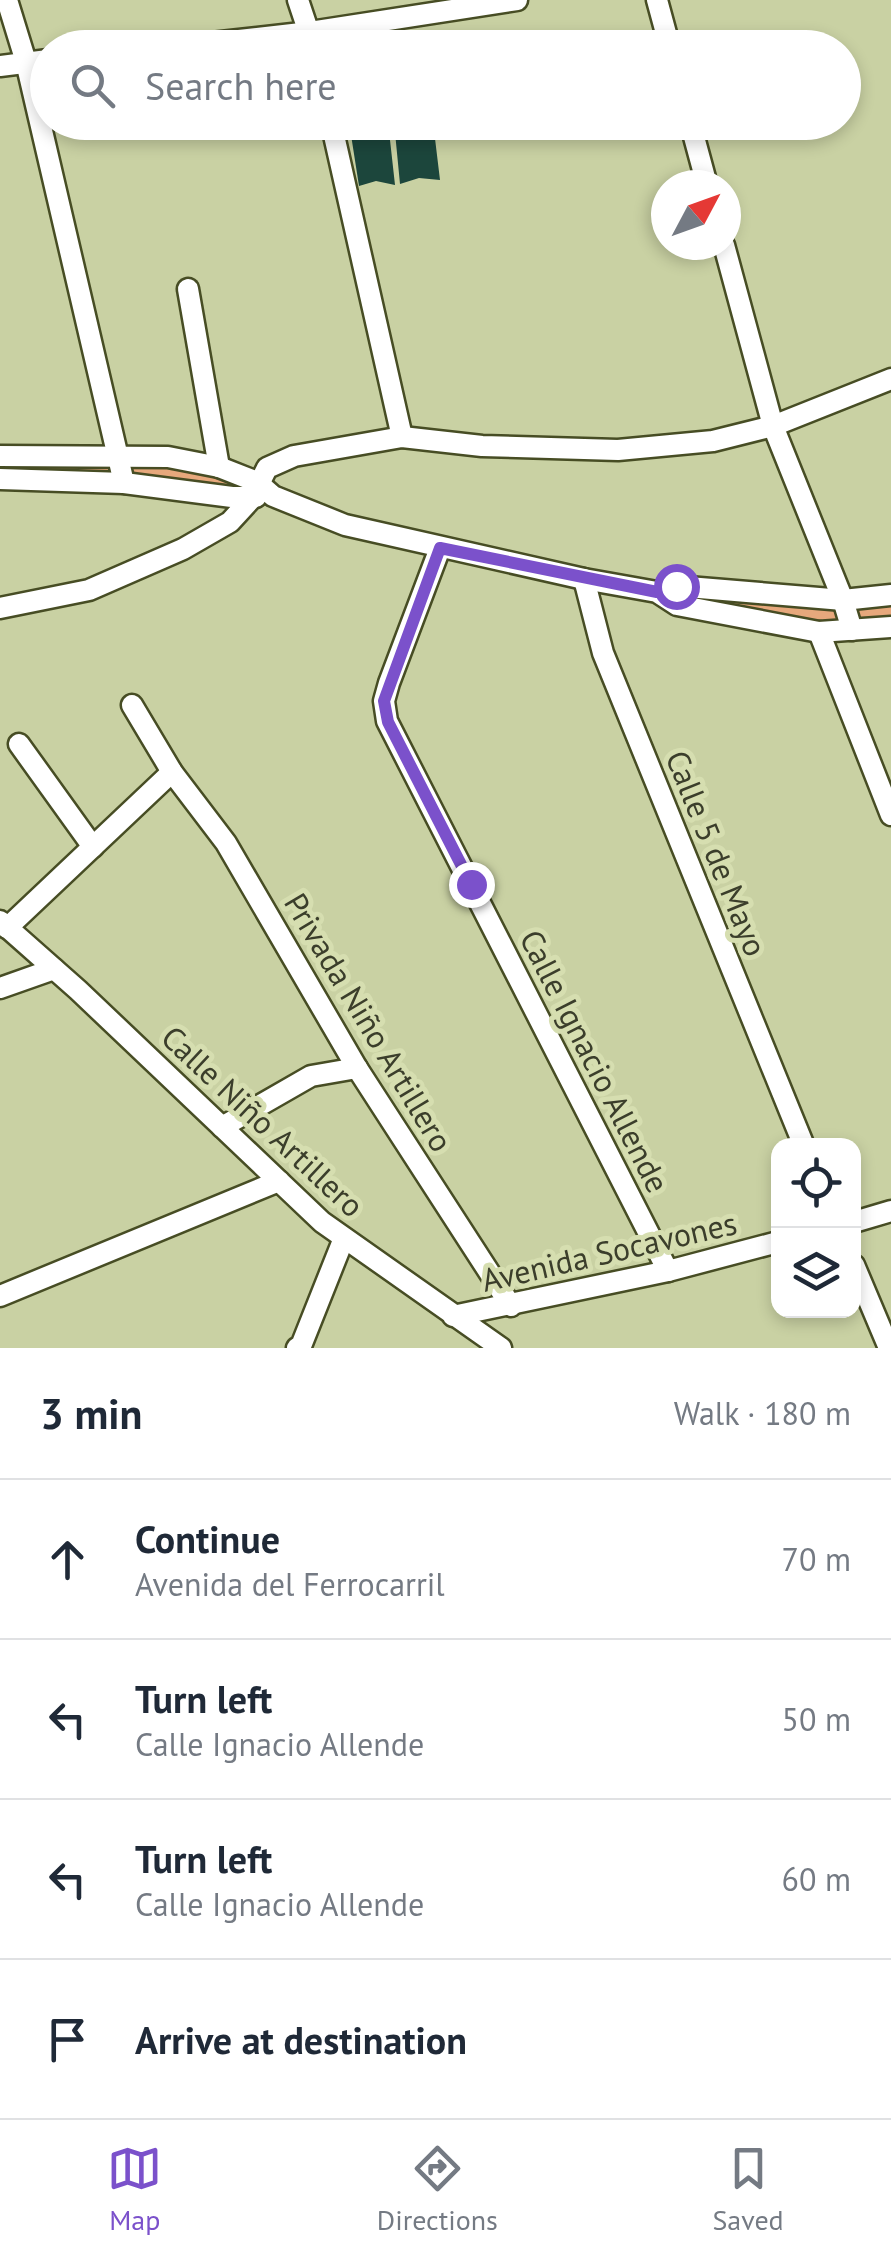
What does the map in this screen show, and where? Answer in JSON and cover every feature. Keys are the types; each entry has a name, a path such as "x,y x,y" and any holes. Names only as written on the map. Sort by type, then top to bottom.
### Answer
{"street":[{"path":"7,0 30,79"},
{"path":"298,0 308,30"},
{"path":"363,30 516,0"},
{"path":"657,0 665,30"},
{"path":"0,66 30,62"},
{"path":"44,140 124,483"},
{"path":"335,140 402,437"},
{"path":"695,140 703,170"},
{"path":"728,260 773,426 844,600 852,630"},
{"path":"188,289 219,466"},
{"path":"0,608 89,590 167,556 230,522 261,492 267,468 294,456 402,437 482,446 618,450 713,441 773,426 891,379"},
{"path":"0,456 168,458 219,466 261,492 345,526 657,592 677,605 819,632 891,626"},
{"path":"0,478 261,492"},
{"name":"Calle Ignacio Allende","path":"440,548 389,683 384,701 388,722 668,1271"},
{"name":"Calle 5 de Mayo","path":"584,579 603,653 801,1138"},
{"path":"657,592 676,586 844,600 891,596"},
{"path":"819,632 891,815"},
{"name":"Privada Niño Artillero","path":"132,705 172,772 226,842 357,1068 511,1306"},
{"path":"19,744 93,847"},
{"path":"4,924 172,772"},
{"name":"Calle Niño Artillero","path":"4,924 344,1238 501,1348"},
{"path":"0,988 54,969"},
{"path":"222,1127 312,1076 357,1068"},
{"path":"0,1296 278,1181"},
{"path":"861,1220 891,1210"},
{"path":"300,1347 344,1238"},
{"name":"Avenida Socavones","path":"452,1316 668,1271 771,1244"},
{"path":"861,1282 888,1348"}],"shaded area":[{"path":"0,456 117,458 238,473 252,498 0,479"},
{"path":"676,586 891,595 891,627 819,632 677,605"}],"building":[{"path":"352,140 390,140 395,185 376,181 359,186"},
{"path":"396,140 435,140 440,180 419,178 400,184"}],"route":[{"path":"471,884 388,722 384,701 440,548 657,592 676,586"}]}
